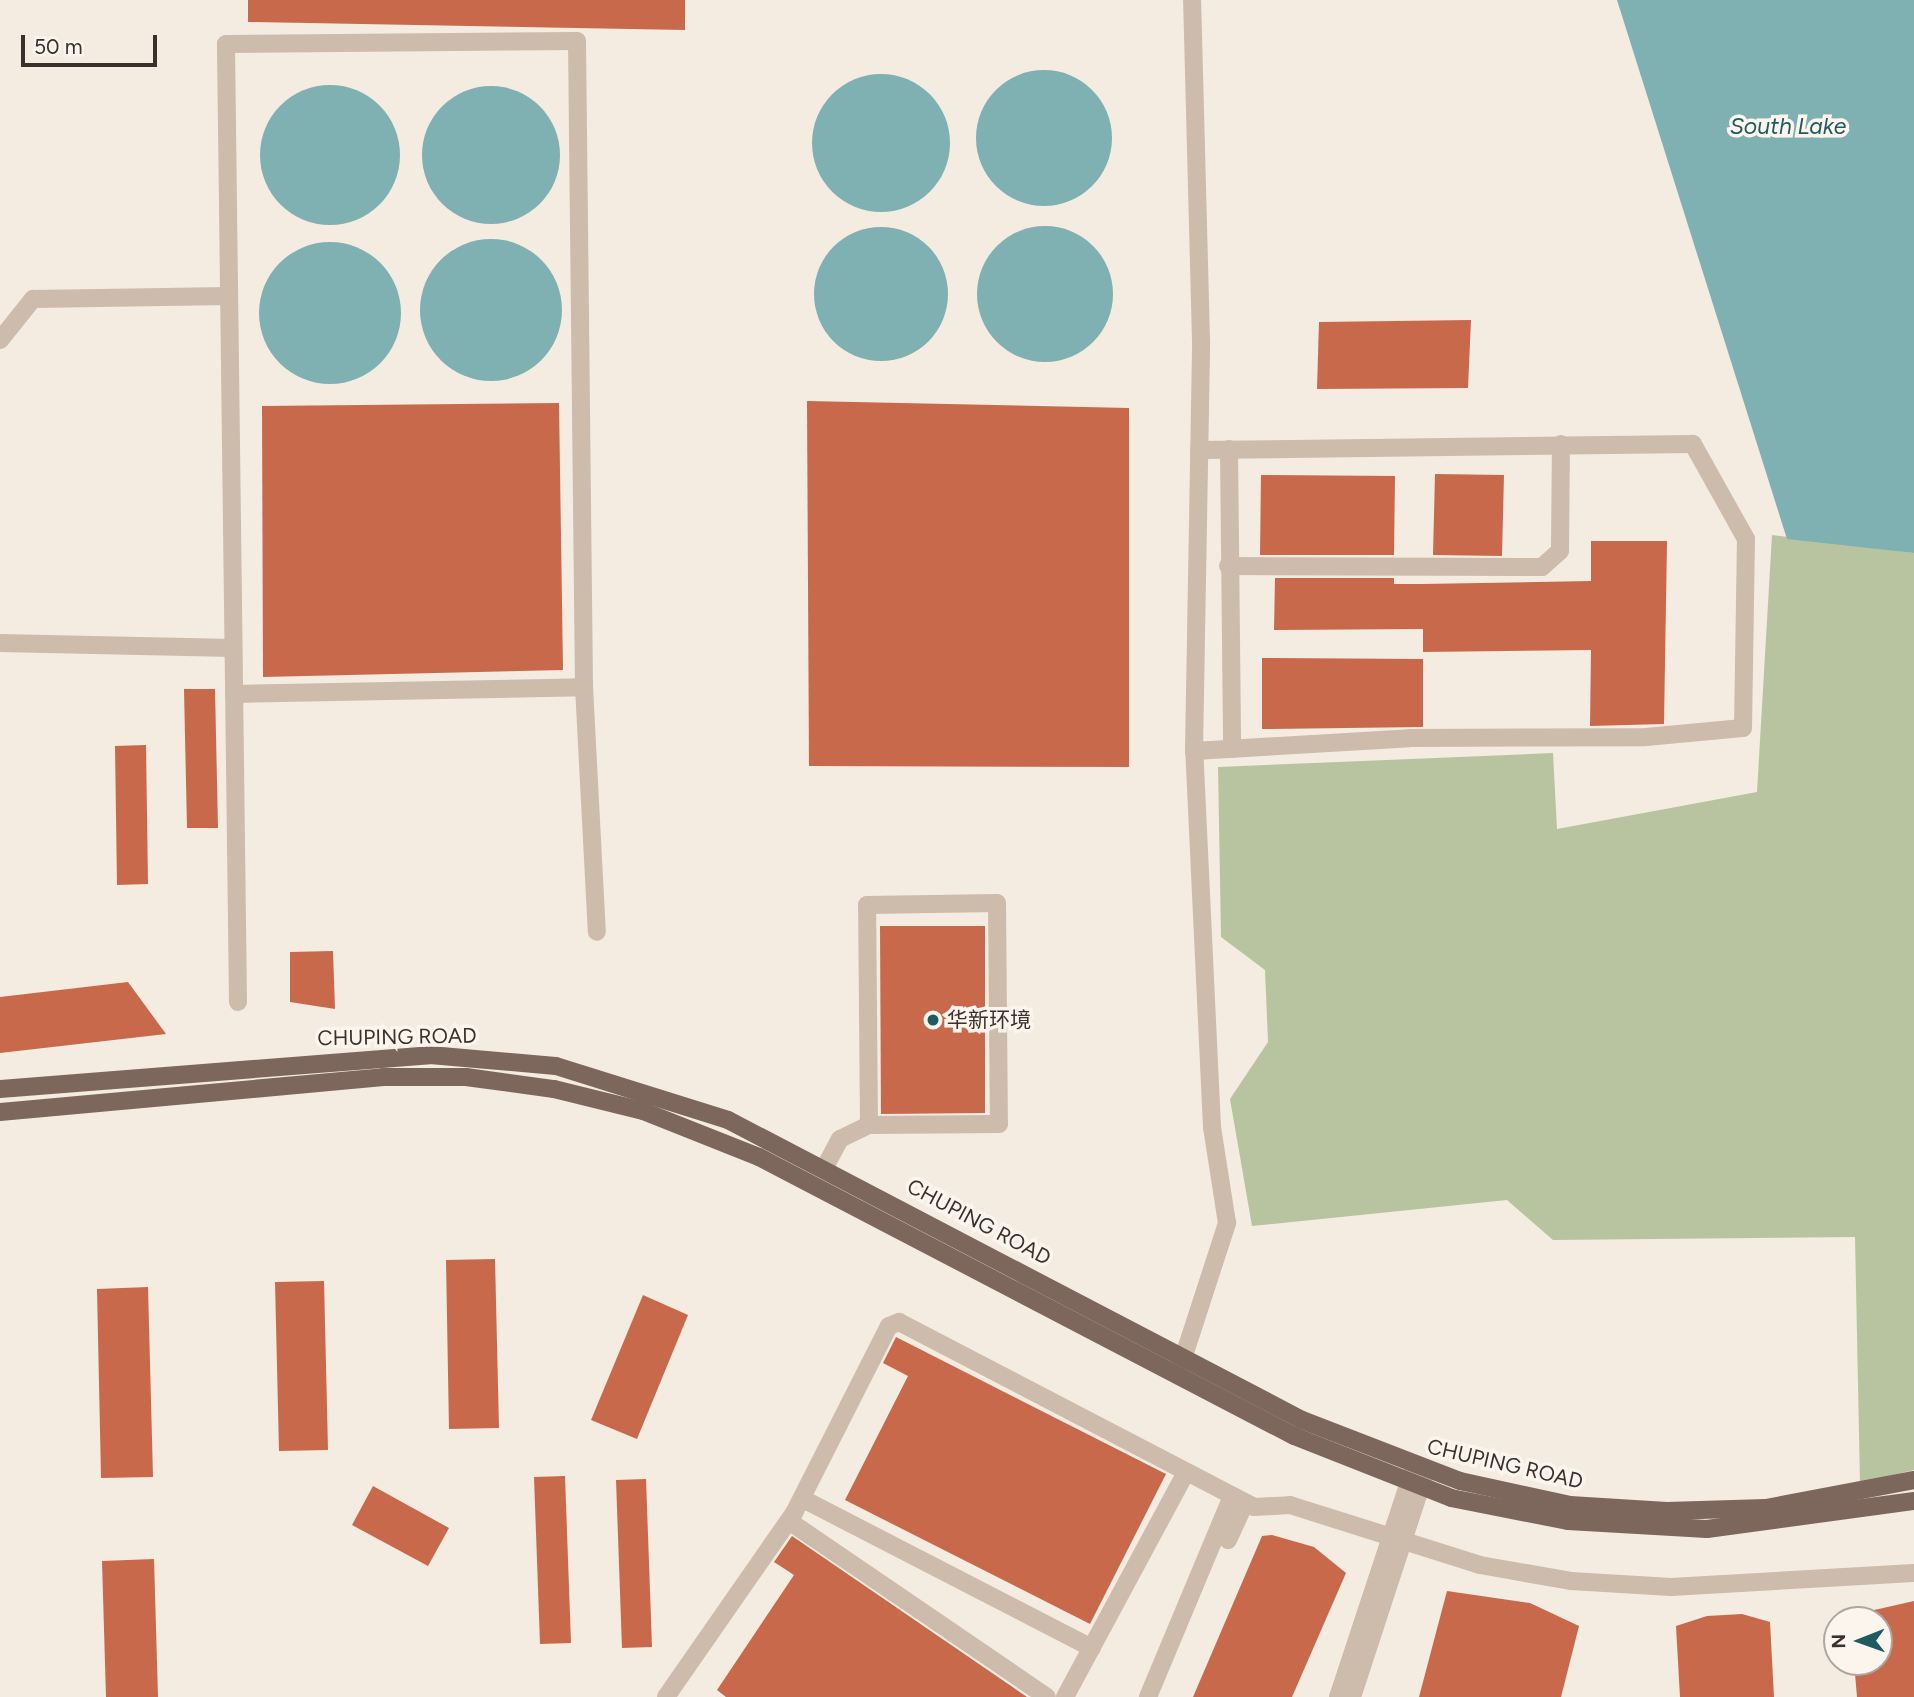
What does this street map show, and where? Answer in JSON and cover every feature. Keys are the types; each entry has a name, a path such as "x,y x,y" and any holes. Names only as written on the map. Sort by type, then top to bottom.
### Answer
{"main road":[{"name":"CHUPING ROAD","path":"0,1089 304,1061 466,1056 556,1066 646,1090 825,1167 1302,1420 1420,1469 1531,1498 1657,1511 1766,1508 1914,1480"},
{"name":"CHUPING ROAD","path":"0,1112 428,1075 592,1097 759,1157 1331,1455 1414,1487 1527,1516 1666,1529 1768,1526 1914,1501"}],"street":[{"path":"1178,1374 1227,1223 1212,1128 1194,751 1199,450 1192,0"},
{"path":"238,1002 226,44 577,41 584,687 597,932"},
{"path":"0,340 33,299 229,296"},
{"path":"1228,566 1542,567 1560,551 1561,444"},
{"path":"1194,751 1410,738 1646,737 1743,728 1746,539 1693,444 1199,450"},
{"path":"1229,449 1228,566 1232,749"},
{"path":"0,643 233,648"},
{"path":"234,694 584,687"},
{"path":"825,1167 840,1139 869,1125 999,1124 997,903 867,905 869,1125"},
{"path":"676,1694 803,1499 889,1326 899,1322 1244,1502 1284,1503 1396,1542 1480,1565 1602,1584 1703,1587 1914,1573"},
{"path":"1352,1697 1396,1542 1420,1469"},
{"path":"1065,1697 1186,1472"},
{"path":"803,1499 1092,1648"},
{"path":"1233,1542 1244,1502"},
{"path":"1148,1697 1244,1502"},
{"path":"789,1521 1047,1697"},
{"path":"1338,1697 1396,1542"}],"green space":[{"path":"1772,535 1914,553 1914,1470 1860,1483 1855,1237 1553,1240 1507,1200 1252,1226 1230,1099 1268,1042 1265,970 1221,937 1218,767 1553,753 1557,829 1757,792"}],"water":[{"name":"South Lake","path":"1617,0 1914,0 1914,553 1787,539"},
{"path":"1044,70 1070,75 1092,90 1107,112 1112,138 1107,164 1092,186 1070,201 1044,206 1018,201 996,186 981,164 976,138 981,112 996,90 1018,75"},
{"path":"881,74 907,80 930,94 944,117 950,143 944,169 930,192 907,206 881,212 855,206 832,192 818,169 812,143 818,117 832,94 855,80"},
{"path":"330,85 357,90 379,106 395,128 400,155 395,182 379,204 357,220 330,225 303,220 281,204 265,182 260,155 265,128 281,106 303,90"},
{"path":"491,86 518,91 540,106 555,128 560,155 555,182 540,204 518,219 491,224 464,219 442,204 427,182 422,155 427,128 442,106 464,91"},
{"path":"1045,226 1071,231 1093,246 1108,268 1113,294 1108,320 1093,342 1071,357 1045,362 1019,357 997,342 982,320 977,294 982,268 997,246 1019,231"},
{"path":"881,227 906,233 928,247 942,269 948,294 942,319 928,341 906,355 881,361 856,355 834,341 820,319 814,294 820,269 834,247 856,233"},
{"path":"491,239 518,244 541,260 557,283 562,310 557,337 541,360 518,376 491,381 464,376 441,360 425,337 420,310 425,283 441,260 464,244"},
{"path":"330,242 357,247 380,263 396,286 401,313 396,340 380,363 357,379 330,384 303,379 280,363 264,340 259,313 264,286 280,263 303,247"}],"building":[{"path":"248,0 685,0 685,30 248,22"},
{"path":"1471,320 1468,388 1317,389 1319,322"},
{"path":"807,401 1129,408 1129,767 809,766"},
{"path":"559,403 563,670 263,677 262,406"},
{"path":"1435,474 1504,475 1502,556 1433,555"},
{"path":"1261,475 1395,476 1394,555 1260,555"},
{"path":"1591,541 1667,541 1664,724 1590,726 1591,650 1423,652 1423,629 1274,630 1275,578 1394,578 1394,584 1591,581"},
{"path":"1262,658 1423,659 1423,727 1262,729"},
{"path":"184,689 215,689 218,828 187,828"},
{"path":"146,745 148,884 117,885 115,746"},
{"name":"华新环境","path":"880,926 985,926 985,1113 881,1114"},
{"path":"333,951 335,1009 290,1002 290,952"},
{"path":"128,982 166,1034 0,1053 0,997"},
{"path":"495,1259 499,1428 449,1429 446,1260"},
{"path":"324,1281 328,1450 279,1451 275,1282"},
{"path":"148,1287 153,1477 101,1478 97,1289"},
{"path":"643,1295 688,1315 637,1439 591,1420"},
{"path":"896,1337 1166,1474 1090,1624 845,1500 908,1376 883,1363"},
{"path":"565,1476 571,1643 540,1644 534,1477"},
{"path":"646,1479 652,1647 622,1648 616,1480"},
{"path":"373,1486 449,1528 428,1566 352,1525"},
{"path":"1272,1535 1314,1547 1346,1573 1292,1697 1193,1697 1262,1536"},
{"path":"792,1536 1027,1697 726,1697 717,1690 794,1575 774,1562"},
{"path":"154,1559 158,1697 106,1697 102,1561"},
{"path":"1447,1591 1530,1603 1579,1626 1561,1697 1419,1697"},
{"path":"1914,1601 1914,1697 1857,1697 1855,1676 1893,1676 1892,1606"},
{"path":"1742,1614 1770,1622 1774,1697 1680,1697 1676,1626 1707,1616"}],"place":[{"name":"华新环境","path":"933,1020"}]}
